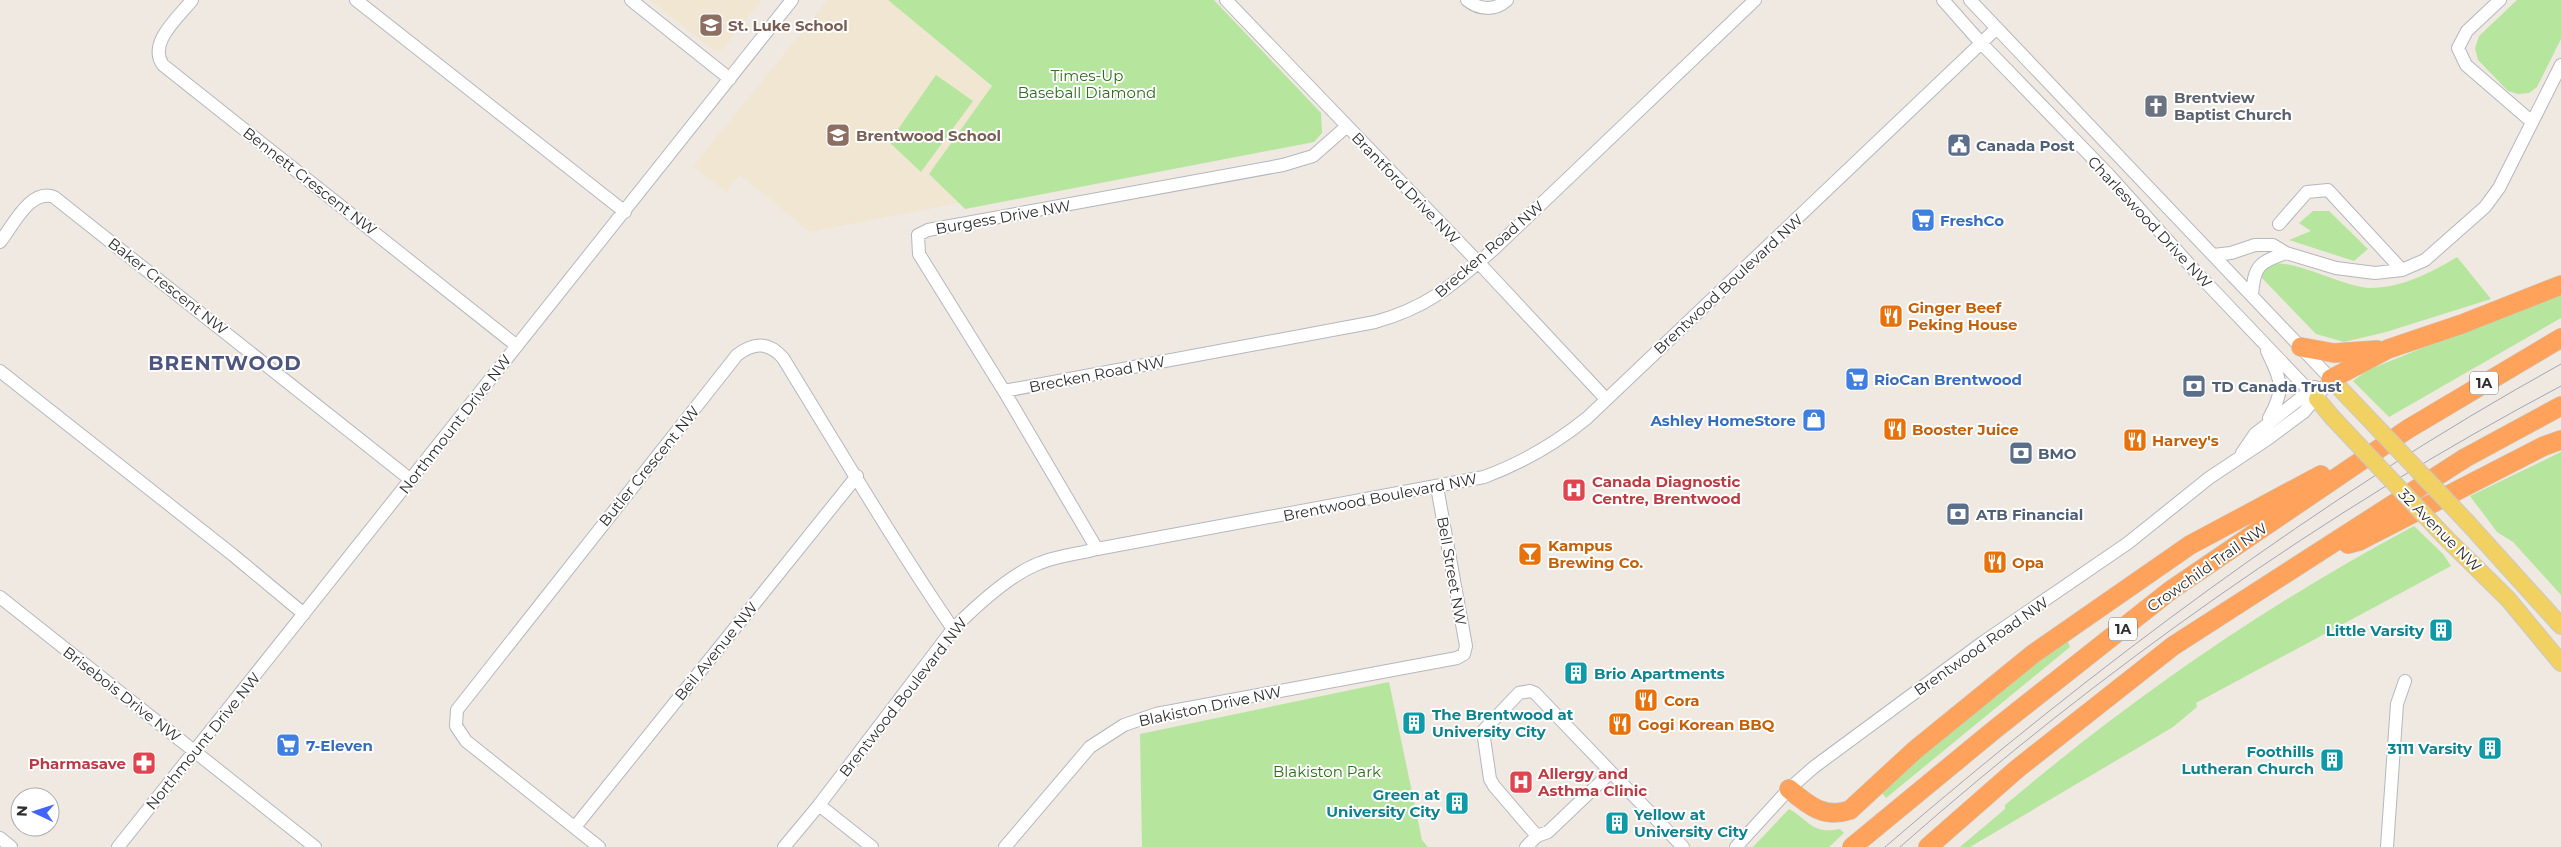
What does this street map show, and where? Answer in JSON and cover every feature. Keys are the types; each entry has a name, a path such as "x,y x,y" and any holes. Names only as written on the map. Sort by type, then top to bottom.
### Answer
{"highway":[{"path":"2331,379 2388,349 2462,324 2561,285"},
{"name":"Crowchild Trail NW","path":"1852,847 1986,736 2171,590 2408,429 2561,338"},
{"path":"2300,347 2334,353 2388,349"},
{"path":"1928,847 2017,769 2166,651 2465,458 2561,406"},
{"path":"1789,789 1822,813 1837,815 1850,810 1915,750 2033,654 2190,546 2408,429"},
{"path":"2318,553 2359,540 2544,446 2561,440"}],"main road":[{"name":"32 Avenue NW","path":"2331,379 2467,522 2561,626"},
{"name":"32 Avenue NW","path":"2312,394 2508,600 2561,664"}],"street":[{"name":"Bennett Crescent NW","path":"192,0 160,42 158,53 163,65 517,346"},
{"path":"356,0 624,212"},
{"path":"631,0 730,79"},
{"name":"Northmount Drive NW","path":"118,847 792,0"},
{"name":"Brantford Drive NW","path":"1226,0 1346,127 1478,262 1606,399"},
{"path":"1467,0 1484,8 1497,7 1507,0"},
{"name":"Brecken Road NW","path":"1004,392 1383,320 1424,305 1478,262 1755,0"},
{"name":"Charleswood Drive NW","path":"1943,0 1981,43 2108,174 2196,273 2312,394"},
{"name":"Charleswood Drive NW","path":"1970,0 2331,379"},
{"path":"2500,0 2467,31 2458,48 2466,64 2532,122"},
{"name":"Brentwood Boulevard NW","path":"784,847 819,805 953,629 1013,578 1038,563 1096,550 1484,477 1516,465 1566,436 1997,28"},
{"path":"2213,255 2231,253 2255,245 2273,245 2286,253 2336,268 2375,274 2402,270 2425,260 2485,207 2499,188 2561,65"},
{"name":"Burgess Drive NW","path":"1096,550 1004,392 919,254 918,235 928,230 1283,166 1313,156 1346,127"},
{"path":"2279,224 2308,192 2328,190 2402,270"},
{"name":"Baker Crescent NW","path":"0,242 34,199 44,195 54,197 411,480"},
{"path":"2252,295 2253,276 2259,265 2266,260 2286,253"},
{"path":"2263,342 2281,388 2280,398 2266,425"},
{"name":"Butler Crescent NW","path":"599,847 466,741 456,726 457,710 489,666 737,355 754,345 768,346 775,350 857,476 902,554 953,629"},
{"path":"0,371 233,555 304,614"},
{"name":"Brentwood Road NW","path":"2239,458 2255,434 2331,379"},
{"name":"Brentwood Road NW","path":"1736,847 1789,789 1814,767 1888,711 2128,544 2209,478 2297,417 2312,394"},
{"name":"Beil Avenue NW","path":"576,827 857,476"},
{"name":"Bell Street NW","path":"1437,487 1466,646 1464,654"},
{"name":"Brisebois Drive NW","path":"0,597 315,847"},
{"name":"Blakiston Drive NW","path":"1005,847 1077,758 1098,741 1124,725 1156,714 1457,658 1464,654"},
{"path":"2386,847 2397,704 2405,681"},
{"path":"1537,836 1490,779 1482,736 1485,726 1520,694 1530,691 1535,693 1683,847"},
{"path":"1526,847 1537,836 1548,832 1610,773"},
{"path":"819,805 872,847"},
{"path":"0,838 11,847"}],"shaded area":[{"name":"St. Luke School","path":"650,0 761,0 722,50 714,51"},
{"name":"Brentwood School","path":"828,0 888,0 992,87 929,174 958,203 810,232 740,175 726,192 693,166"}],"green space":[{"name":"Times-Up Baseball Diamond","path":"888,0 1214,0 1321,113 1322,133 1314,142 965,209 929,174 992,86"},
{"path":"2517,0 2561,0 2561,39 2537,87 2529,93 2518,94 2508,91 2478,60 2475,48 2479,36"},
{"path":"936,75 973,101 921,172 889,142"},
{"path":"2313,211 2329,211 2368,249 2354,261 2289,240 2311,231 2299,223"},
{"path":"2457,257 2491,299 2386,332 2344,342 2316,334 2261,277 2267,267 2278,263 2303,268 2359,287 2382,287 2415,278 2437,269"},
{"path":"2561,292 2561,318 2389,417 2353,381 2368,370"},
{"path":"2561,452 2561,595 2513,542 2497,532 2470,496"},
{"path":"2414,526 2443,554 2451,566 2196,703 2197,707 2173,727 1970,847 1960,847 2005,809 2005,805 2053,765 2152,690 2253,621 2359,556"},
{"path":"2067,639 2070,647 1886,798 1882,793 1935,743"},
{"name":"Blakiston Park","path":"1389,682 1422,840 1428,847 1142,847 1140,734"},
{"path":"1789,809 1817,828 1823,830 1840,829 1844,833 1829,847 1753,847"}],"tram line":[{"path":"1885,847 2045,714 2211,588 2296,528 2382,471 2471,416 2561,364"},
{"path":"1900,847 2055,718 2135,656 2217,597 2301,540 2386,486 2561,386"}],"place":[{"name":"St. Luke School","path":"711,25"},
{"name":"Brentview Baptist Church","path":"2156,106"},
{"name":"Brentwood School","path":"838,135"},
{"name":"Canada Post","path":"1959,145"},
{"name":"FreshCo","path":"1923,220"},
{"name":"Ginger Beef Peking House","path":"1891,316"},
{"name":"RioCan Brentwood","path":"1857,379"},
{"name":"TD Canada Trust","path":"2194,386"},
{"name":"Ashley HomeStore","path":"1814,420"},
{"name":"Booster Juice","path":"1895,429"},
{"name":"Harvey's","path":"2135,440"},
{"name":"BMO","path":"2021,453"},
{"name":"Canada Diagnostic Centre, Brentwood","path":"1574,490"},
{"name":"ATB Financial","path":"1958,514"},
{"name":"Kampus Brewing Co.","path":"1530,554"},
{"name":"Opa","path":"1995,562"},
{"name":"Little Varsity","path":"2441,630"},
{"name":"Brio Apartments","path":"1576,673"},
{"name":"Cora","path":"1646,700"},
{"name":"The Brentwood at University City","path":"1414,723"},
{"name":"Gogi Korean BBQ","path":"1620,724"},
{"name":"7-Eleven","path":"288,745"},
{"name":"3111 Varsity","path":"2490,748"},
{"name":"Foothills Lutheran Church","path":"2332,760"},
{"name":"Pharmasave","path":"144,763"},
{"name":"Allergy and Asthma Clinic","path":"1521,782"},
{"name":"Green at University City","path":"1457,803"},
{"name":"Yellow at University City","path":"1617,823"}],"district":[{"name":"BRENTWOOD","path":"225,363"}]}
